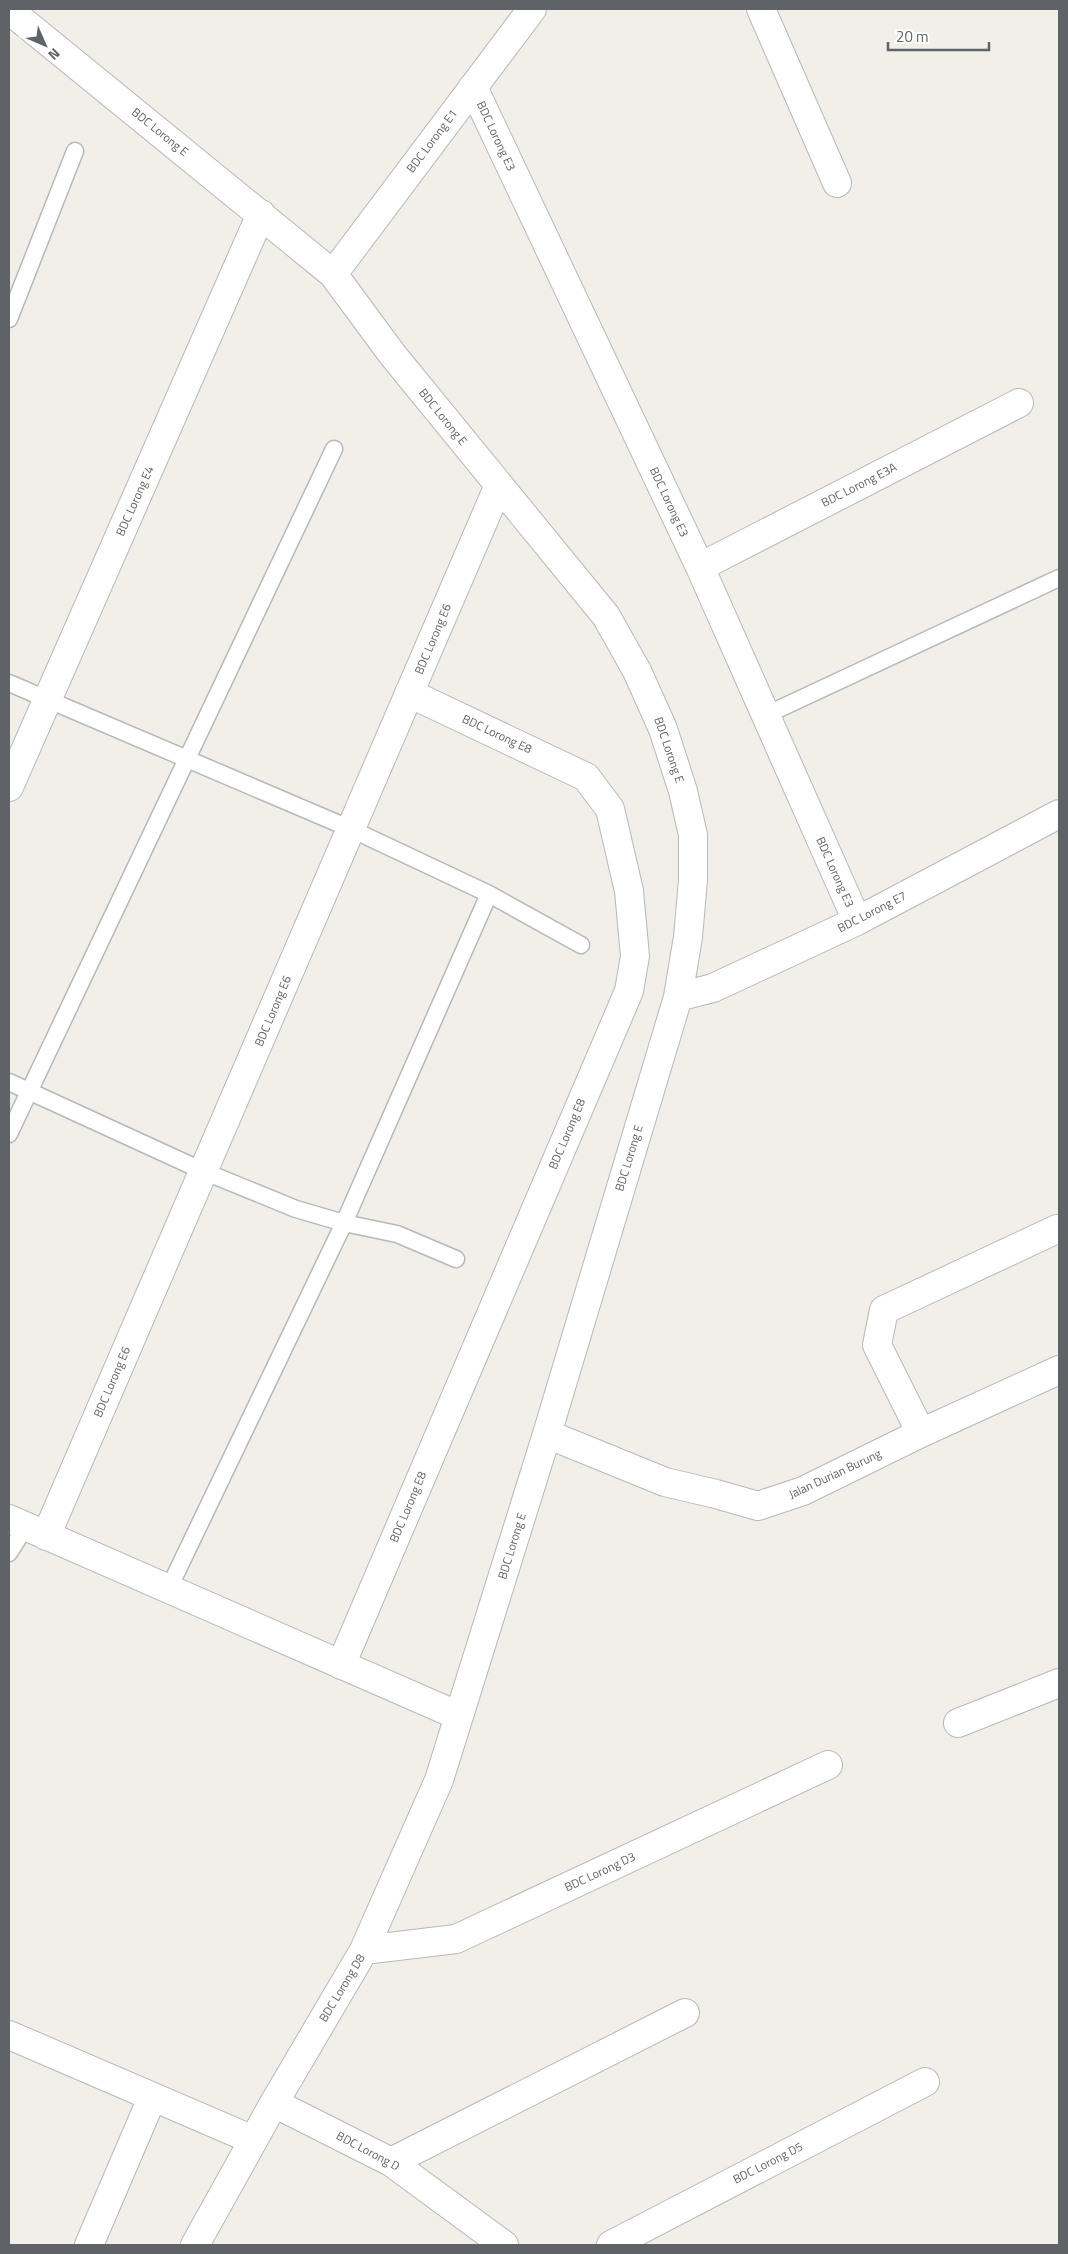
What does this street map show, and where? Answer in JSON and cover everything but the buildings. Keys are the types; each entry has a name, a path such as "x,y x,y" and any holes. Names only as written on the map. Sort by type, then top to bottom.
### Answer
{"street":[{"name":"BDC Lorong E1","path":"333,274 532,9"},
{"path":"761,9 837,182"},
{"name":"BDC Lorong E","path":"9,10 333,274 392,354 606,616 637,671 664,729 683,791 693,835 693,880 689,927 678,997 547,1434 459,1716"},
{"name":"BDC Lorong E3","path":"473,88 700,568 857,921"},
{"name":"BDC Lorong E4","path":"9,787 261,214"},
{"name":"BDC Lorong E3A","path":"700,568 1019,403"},
{"name":"BDC Lorong E6","path":"27,1527 203,1171 499,485"},
{"name":"BDC Lorong E8","path":"341,1665 629,991 635,956 629,892 610,809 586,777 409,693"},
{"name":"BDC Lorong E7","path":"678,997 713,988 857,921 1059,814"},
{"path":"921,1433 877,1346 884,1310 1057,1229 1059,1230"},
{"name":"Jalan Durian Burung","path":"547,1434 665,1482 758,1506 803,1491 921,1433 1059,1370"},
{"path":"27,1527 459,1716"},
{"path":"958,1723 1059,1683"},
{"name":"BDC Lorong D8","path":"194,2245 252,2140 364,1950 438,1780 459,1716"},
{"name":"BDC Lorong D3","path":"364,1950 456,1939 828,1765"},
{"path":"391,2162 685,2013"},
{"path":"9,2035 252,2140"},
{"name":"BDC Lorong D5","path":"610,2245 926,2082"},
{"path":"89,2245 152,2098"},
{"name":"BDC Lorong D","path":"274,2103 391,2162 504,2245"}],"lane":[{"path":"9,319 75,151"},
{"path":"9,1134 334,449"},
{"path":"766,715 1059,578"},
{"path":"9,683 351,829 489,894 580,945"},
{"path":"169,1588 344,1223 489,894"},
{"path":"9,1082 203,1171 296,1209 344,1223 397,1234 456,1259"},
{"path":"9,1553 27,1527"}]}
